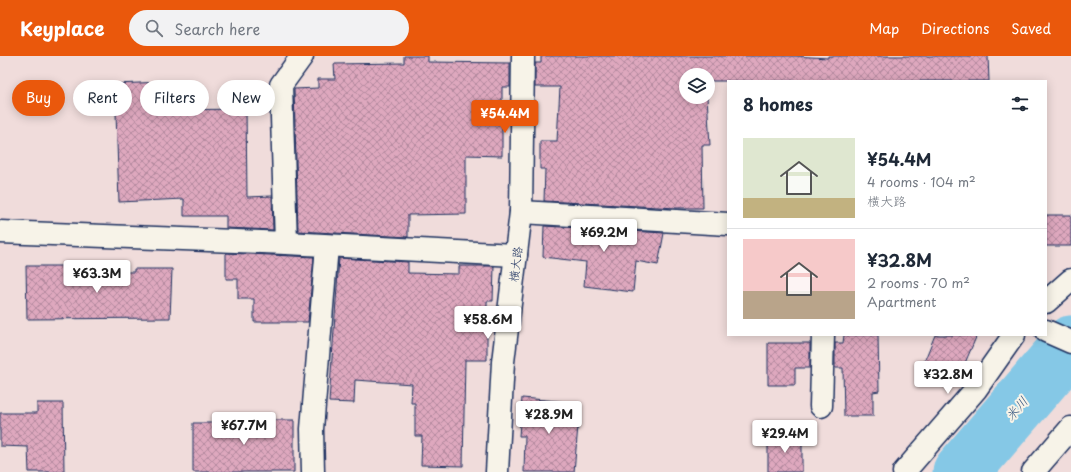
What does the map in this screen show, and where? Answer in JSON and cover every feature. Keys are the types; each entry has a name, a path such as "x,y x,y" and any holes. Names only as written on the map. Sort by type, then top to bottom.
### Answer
{"street":[{"path":"286,243 281,85 302,56"},
{"name":"横大路","path":"497,472 503,362 521,212 523,56"},
{"path":"521,212 727,224"},
{"path":"0,232 286,243 516,255"},
{"path":"312,472 312,429 327,246"},
{"path":"1047,301 1071,280"},
{"path":"1047,331 1071,342"},
{"path":"821,406 823,336"},
{"path":"904,472 976,390 1013,336"},
{"path":"1033,472 1071,428"}],"building":[{"path":"404,56 428,56 428,62 510,63 510,87 502,87 502,156 466,155 466,214 408,215 408,237 298,231 294,89 318,88 318,79 335,79 334,64 404,63"},
{"path":"541,56 793,56 828,58 828,56 988,56 989,80 715,81 715,68 679,68 679,104 707,104 710,145 702,145 703,208 677,208 544,201 545,169 540,169 540,141 557,141 560,87 535,87 535,63 541,63"},
{"path":"132,83 140,83 140,116 209,116 209,109 217,109 217,116 246,116 247,197 272,196 273,230 226,228 226,216 184,216 184,199 119,202 116,116 132,116"},
{"path":"1047,215 1071,215 1071,246 1047,246"},
{"path":"544,226 664,233 658,265 636,261 633,292 584,286 586,262 543,257"},
{"path":"226,253 314,257 308,322 254,322 254,299 238,299 238,279 226,279"},
{"path":"339,258 408,262 408,273 459,274 459,266 494,266 493,301 487,301 487,360 465,360 463,466 421,465 422,436 415,436 415,403 411,403 412,384 355,380 354,403 329,402"},
{"path":"26,266 73,266 73,272 134,272 134,269 172,269 170,318 27,319"},
{"path":"844,336 878,336 879,391 873,392 873,416 844,416 843,368 835,368 835,343 843,343"},
{"path":"935,336 977,336 959,377 924,362"},
{"path":"768,343 810,343 810,368 795,368 795,385 768,385"},
{"path":"522,398 580,403 574,472 524,472 525,436 519,436"},
{"path":"37,403 63,403 64,472 29,472 28,447 0,446 0,413 37,413"},
{"path":"223,420 294,420 294,472 193,472 193,423 223,423"},
{"path":"768,435 793,435 793,440 802,440 802,472 768,472"}],"waterway":[{"name":"米川","path":"961,472 1071,344"}]}
